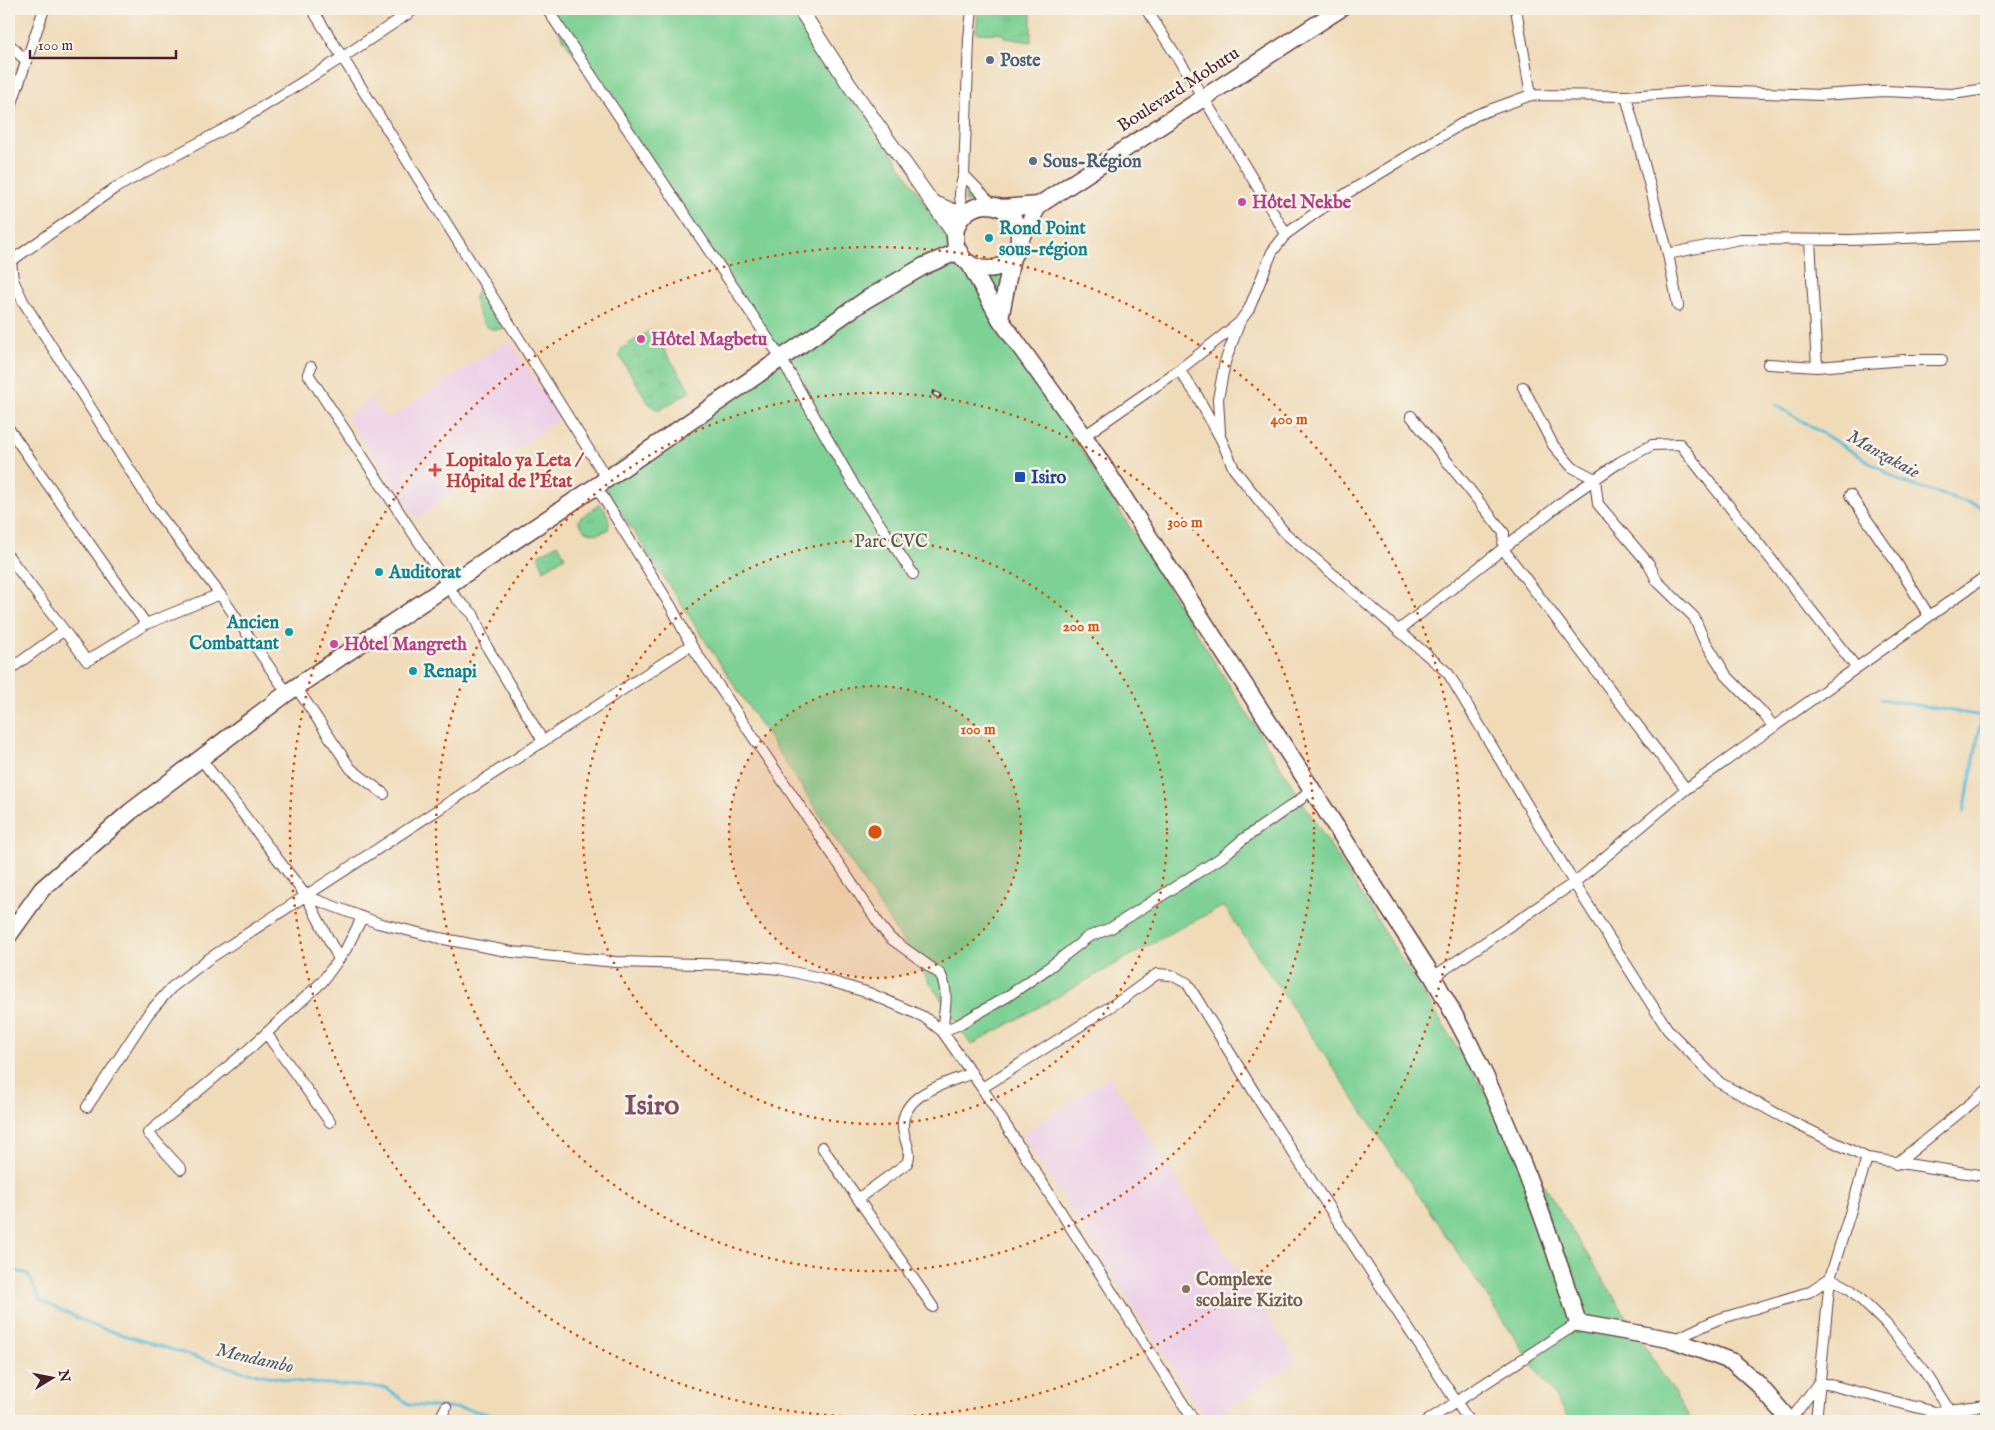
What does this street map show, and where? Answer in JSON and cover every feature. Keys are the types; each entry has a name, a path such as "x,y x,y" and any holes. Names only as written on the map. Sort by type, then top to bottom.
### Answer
{"main road":[{"path":"800,9 848,84 955,235 964,257 1000,319 1084,436 1434,977 1473,1051 1505,1124 1545,1222 1578,1323 1674,1340 1733,1362 1757,1383 1790,1421"},
{"name":"Boulevard Mobutu","path":"1039,205 1340,9"},
{"path":"932,202 964,215"},
{"path":"955,235 957,224 964,215 977,206 1039,205"},
{"path":"1000,319 1012,257 1039,205"},
{"path":"997,207 1013,218 1017,225 1019,241"},
{"path":"9,935 42,889 130,812 292,690 601,482 867,299 924,266 964,257"},
{"path":"964,257 976,267 992,268 1012,257"}],"street":[{"path":"9,112 12,93 26,61 44,9"},
{"path":"312,9 343,56 601,482 691,645 882,928 890,938 940,974 944,982 946,996 942,1031"},
{"path":"384,794 351,769 154,508 24,301 13,280 10,260 115,188 242,119 415,9"},
{"path":"547,9 781,358 855,487 913,574"},
{"path":"964,215 960,204 960,194 964,175 969,39 972,9"},
{"path":"1146,9 1203,97 1286,234"},
{"path":"1516,9 1531,95"},
{"path":"9,44 26,61"},
{"path":"1221,439 1218,399 1225,362 1239,323 1249,309 1272,252 1286,234 1320,209 1476,115 1531,95 1626,96 1705,91 1821,95 1884,91 1952,94 1986,89"},
{"path":"1626,96 1668,254 1678,306"},
{"path":"964,175 997,207"},
{"path":"1668,254 1740,239 1810,240 1986,235"},
{"path":"1810,240 1817,367"},
{"path":"1084,436 1179,370 1239,323"},
{"path":"1768,364 1817,367 1905,360 1942,360"},
{"path":"311,367 308,374 456,598 473,614 487,647 544,742"},
{"path":"1179,370 1196,394 1221,439 1234,469 1285,533 1448,673 1574,883 1668,1030 1720,1083 1788,1120 1867,1158 1896,1164 1986,1176"},
{"path":"1523,388 1553,445 1572,467 1595,478"},
{"path":"1411,416 1504,533 1502,549 1686,789"},
{"path":"9,430 146,624"},
{"path":"1399,630 1595,478 1652,445 1680,444 1856,667"},
{"path":"1595,478 1598,504 1649,564 1657,581 1694,617 1726,675 1774,727"},
{"path":"1850,495 1896,562 1929,616"},
{"path":"10,562 87,661 146,624 220,594"},
{"path":"1434,977 1574,883 1686,789 1986,576"},
{"path":"9,670 63,631"},
{"path":"87,1106 148,1014 171,988 207,960 691,645"},
{"path":"201,760 306,896 339,959"},
{"path":"942,1031 958,1025 1008,996 1088,937 1111,928 1222,857 1242,840 1301,799 1311,788"},
{"path":"306,896 362,918 439,938 512,952 616,962 739,965 792,971 854,988 892,1002 924,1017 942,1031 972,1073 1194,1421"},
{"path":"181,1170 148,1132 249,1049 322,982 339,959 362,918"},
{"path":"982,1088 1124,998 1157,974 1170,975 1187,984 1267,1114 1469,1421"},
{"path":"266,1033 330,1122"},
{"path":"859,1198 907,1163 909,1153 902,1121 912,1102 923,1093 972,1073"},
{"path":"1896,1164 1986,1091"},
{"path":"822,1147 933,1307"},
{"path":"1816,1421 1830,1278 1867,1158"},
{"path":"1674,1340 1716,1320 1809,1292 1830,1278"},
{"path":"1830,1278 1850,1288 1885,1323 1923,1369 1956,1421"},
{"path":"1427,1421 1578,1323"},
{"path":"1819,1382 1935,1412 1986,1405"},
{"path":"1790,1421 1819,1382"},
{"path":"439,1421 446,1408"}],"shaded area":[{"name":"Lopitalo ya Leta / Hôpital de l'État","path":"509,340 560,419 417,519 346,417 371,398 387,420"},
{"name":"Complexe scolaire Kizito","path":"1109,1076 1297,1361 1211,1421 1207,1421 1022,1135"}],"green space":[{"name":"Parc CVC","path":"543,9 800,9 1016,346 1692,1421 1571,1421 1224,906 1180,928 971,1045 597,476 781,358"},
{"path":"978,9 1031,9 1031,42 1006,38 1004,34 976,33"},
{"path":"966,183 982,201 965,202"},
{"path":"1004,273 997,304 983,275"},
{"path":"478,289 504,329 491,329 483,322 474,299"},
{"path":"651,330 691,391 658,411 649,404 619,355 622,348"},
{"path":"600,504 608,516 608,530 597,534 585,531 578,521"},
{"path":"558,544 565,557 544,570 538,555"},
{"path":"1986,1411 1986,1421 1936,1421 1935,1417"}],"waterway":[{"name":"Manzakaie","path":"1776,405 1902,482 1986,508"},
{"path":"1881,699 1982,716"},
{"path":"1964,812 1982,716 1986,714"},
{"name":"Mendambo","path":"9,1269 28,1274 40,1300 94,1326 242,1371 300,1382 386,1388 410,1405 467,1409 516,1421"}],"railway":[{"path":"934,393 939,396"}],"place":[{"name":"Poste","path":"990,60"},
{"name":"Sous-Région","path":"1033,161"},
{"name":"Hôtel Nekbe","path":"1242,202"},
{"name":"Rond Point sous-région","path":"989,238"},
{"name":"Hôtel Magbetu","path":"641,339"},
{"name":"Lopitalo ya Leta / Hôpital de l'État","path":"435,470"},
{"name":"Isiro","path":"1020,477"},
{"name":"Auditorat","path":"379,572"},
{"name":"Ancien Combattant","path":"289,632"},
{"name":"Hôtel Mangreth","path":"334,644"},
{"name":"Renapi","path":"413,671"},
{"name":"Complexe scolaire Kizito","path":"1186,1289"}],"district":[{"name":"Isiro","path":"652,1104"}]}
